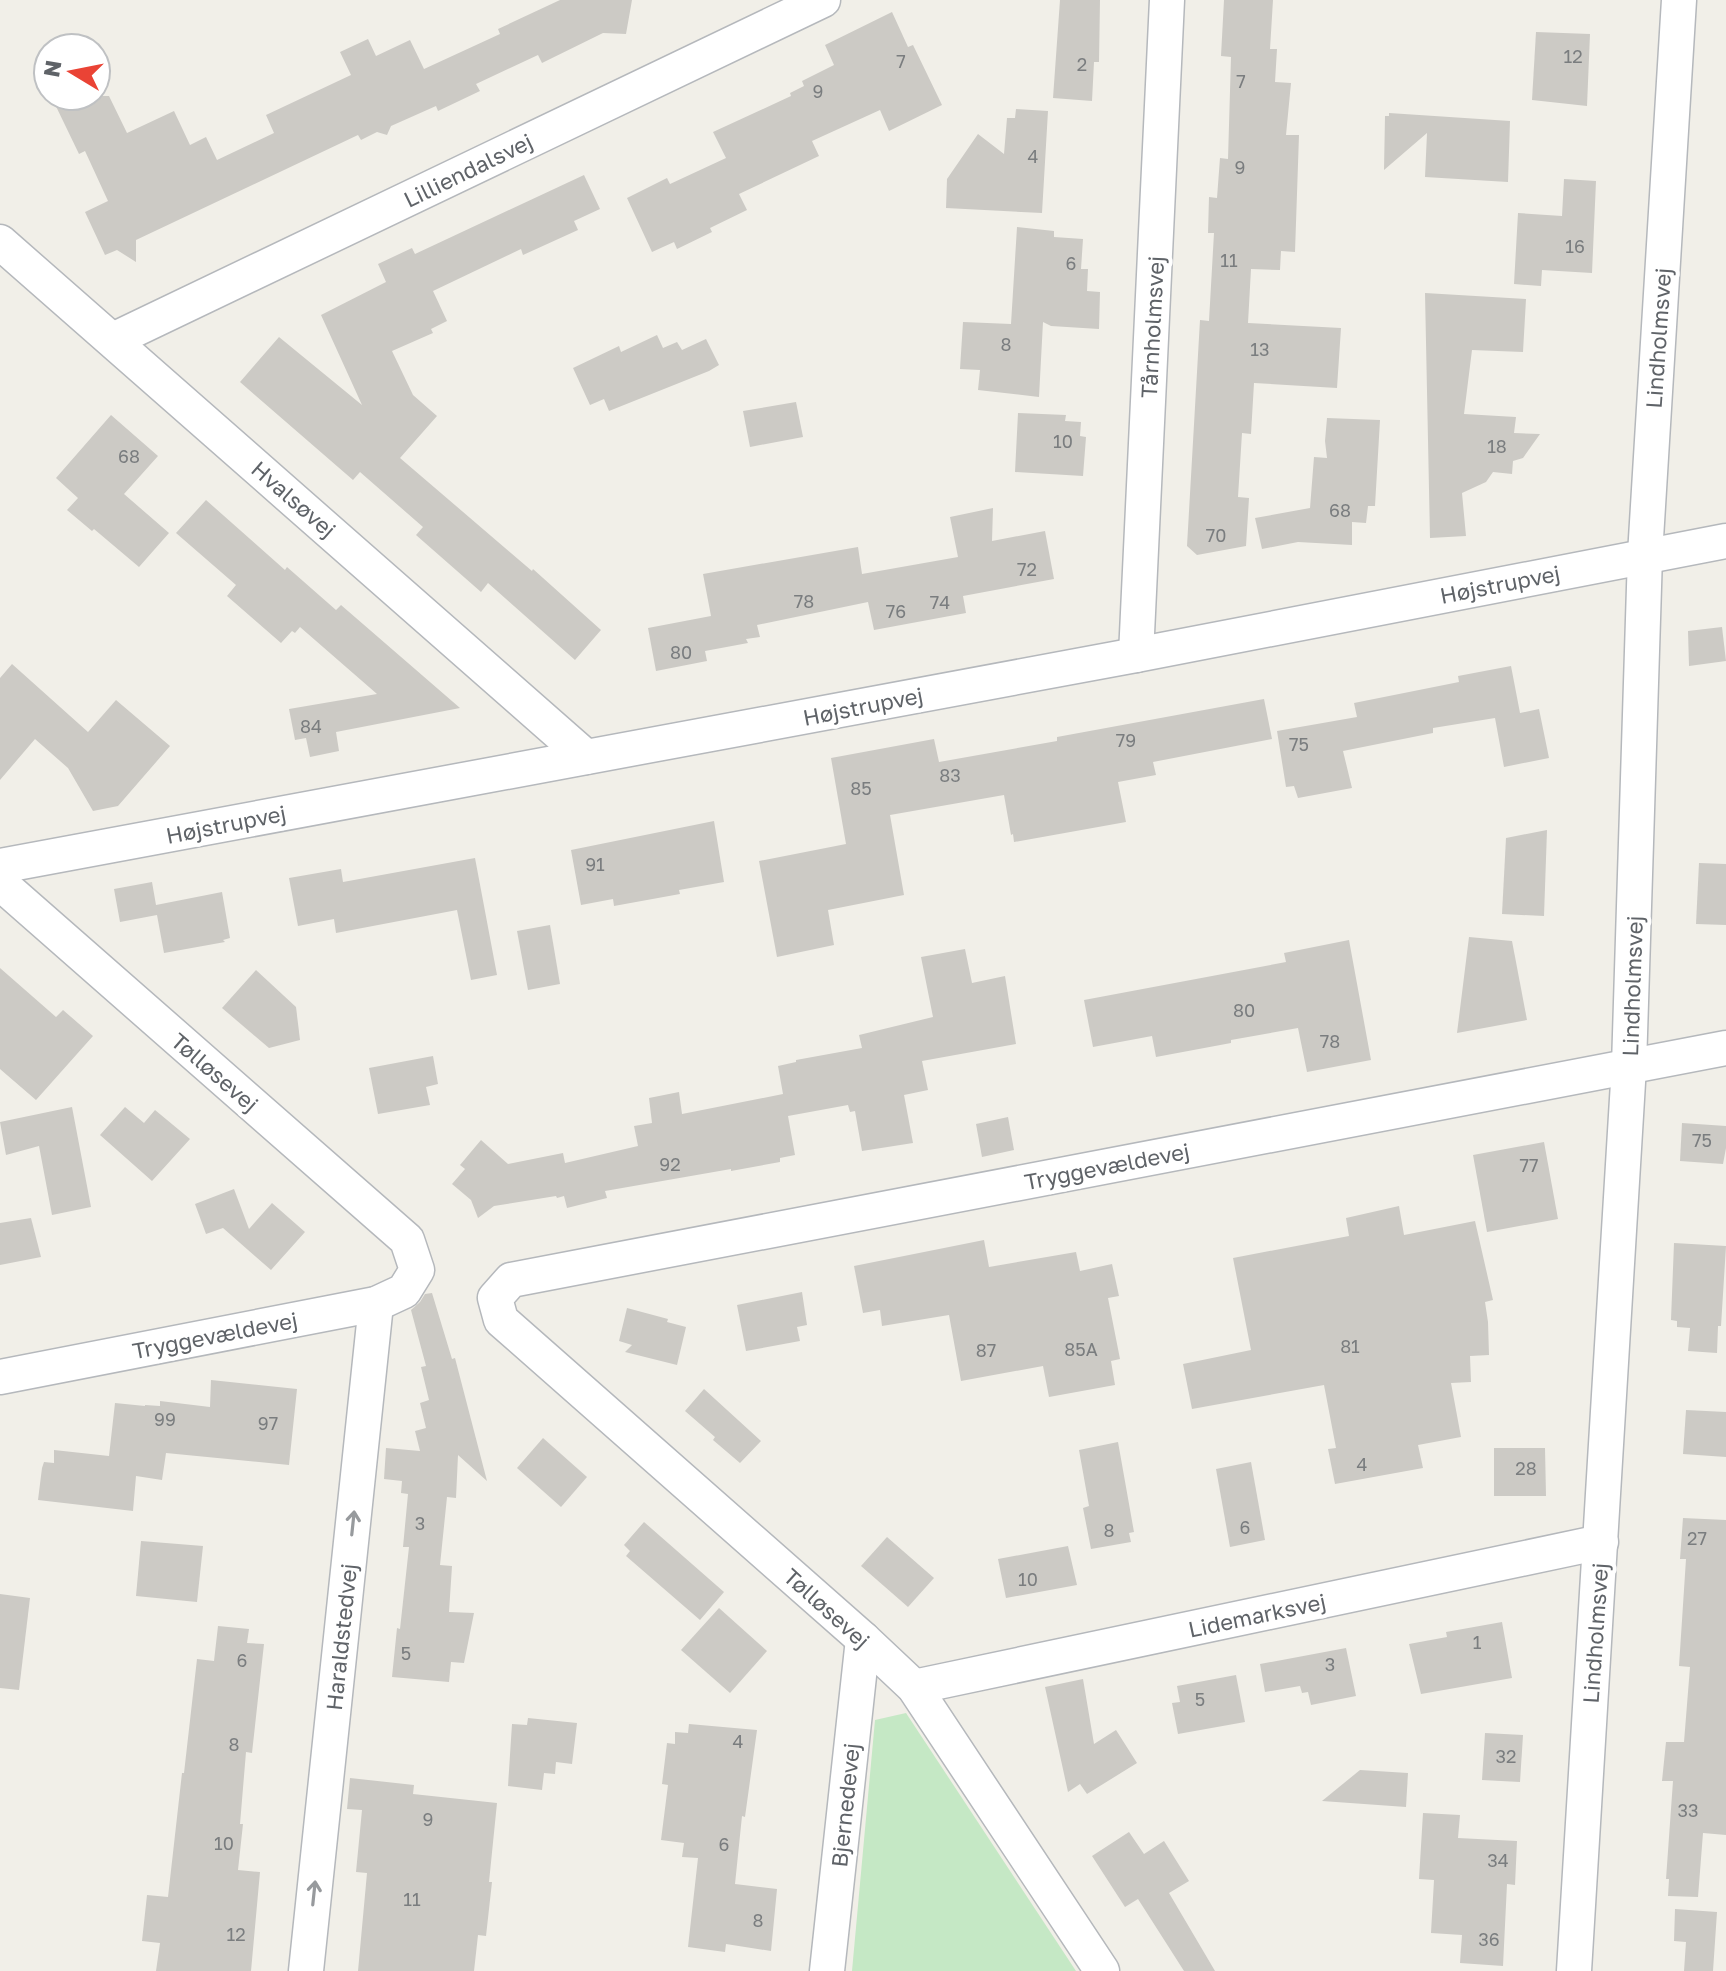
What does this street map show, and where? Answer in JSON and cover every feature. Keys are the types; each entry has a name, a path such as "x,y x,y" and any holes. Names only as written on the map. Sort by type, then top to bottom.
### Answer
{"street":[{"name":"Lilliendalsvej","path":"113,340 823,0"},
{"name":"Tårnholmsvej","path":"1136,655 1167,0"},
{"name":"Lindholmsvej","path":"1574,1971 1629,1066 1645,555 1679,0"},
{"name":"Hvalsøvej","path":"0,242 586,757"},
{"name":"Højstrupvej","path":"0,866 1136,655 1726,541"},
{"name":"Tølløsevej","path":"0,883 407,1240 417,1270"},
{"name":"Tryggevældevej","path":"495,1298 511,1280 1726,1048"},
{"name":"Tryggevældevej","path":"0,1377 376,1304 404,1291 417,1270"},
{"name":"Tølløsevej","path":"495,1298 501,1320 914,1687 1102,1971"},
{"name":"Haraldstedvej","path":"306,1971 376,1304"},
{"name":"Lidemarksvej","path":"914,1687 1601,1542"},
{"name":"Bjernedevej","path":"827,1971 863,1639"}],"green space":[{"path":"906,1713 1076,1971 852,1971 875,1720"}],"building":[{"path":"560,0 632,0 626,34 603,33 542,63 538,55 476,84 480,91 438,111 436,106 391,126 387,135 377,132 361,140 358,135 136,240 136,262 117,250 105,255 85,212 108,201 85,151 79,154 59,112 112,112 112,102 127,133 174,111 190,145 206,137 217,160 274,133 266,115 351,75 340,52 368,39 376,56 410,40 424,69 500,34 498,29"},
{"path":"1060,0 1100,0 1099,62 1094,62 1092,101 1053,98"},
{"path":"1224,0 1273,0 1270,49 1277,49 1275,82 1291,83 1286,135 1299,135 1295,252 1281,251 1280,270 1251,269 1248,323 1341,328 1337,388 1254,383 1251,434 1242,433 1238,497 1249,498 1246,546 1197,555 1187,546 1200,320 1209,321 1214,233 1208,233 1209,197 1217,198 1220,158 1228,159 1231,57 1221,56"},
{"path":"892,12 908,47 913,45 942,105 889,131 880,110 812,141 819,156 739,194 747,210 677,249 674,242 652,252 627,198 667,178 670,184 726,158 713,132 791,96 790,93 804,86 802,81 834,65 825,45"},
{"path":"1536,32 1590,34 1587,106 1532,100"},
{"path":"1016,109 1048,111 1042,213 946,208 947,179 978,134 1004,154 1007,118 1015,118"},
{"path":"1389,113 1510,121 1508,182 1425,177 1427,133 1384,170 1385,116"},
{"path":"584,175 600,209 574,221 578,230 523,255 521,249 433,291 447,321 431,329 433,333 392,351 413,395 437,416 400,458 601,630 575,660 488,583 481,592 416,535 423,527 360,472 353,480 240,382 279,337 362,405 321,315 386,282 378,264 412,248 415,254"},
{"path":"1564,179 1596,181 1592,273 1542,270 1541,286 1514,284 1518,213 1562,216"},
{"path":"1017,227 1054,231 1054,237 1083,239 1081,269 1088,269 1087,291 1100,292 1099,329 1051,326 1043,322 1039,397 978,390 980,370 960,369 963,322 1011,324"},
{"path":"1425,293 1526,299 1523,352 1472,350 1464,414 1516,417 1514,433 1540,434 1523,458 1513,461 1512,474 1493,472 1486,482 1462,493 1466,536 1430,538"},
{"path":"657,335 663,348 677,342 682,350 706,339 719,365 609,411 604,399 590,405 573,368 619,346 621,352"},
{"path":"796,402 803,437 750,447 743,411"},
{"path":"1018,413 1066,415 1065,421 1081,422 1080,436 1086,437 1083,476 1015,472"},
{"path":"111,415 158,456 124,494 169,533 139,567 67,510 78,498 56,478"},
{"path":"1327,418 1380,420 1375,506 1368,506 1366,523 1352,522 1352,545 1298,542 1262,549 1255,518 1310,508 1314,457 1327,458"},
{"path":"206,500 285,570 287,567 336,610 341,605 460,708 336,732 339,751 310,757 306,738 295,740 289,709 377,694 300,627 281,643 227,596 236,585 176,533"},
{"path":"993,508 992,541 1045,531 1054,579 963,596 966,613 874,630 868,602 757,625 760,637 746,639 748,643 705,651 707,661 656,671 648,628 711,616 703,574 858,547 862,574 958,557 950,517"},
{"path":"1722,627 1726,661 1689,666 1688,631"},
{"path":"12,664 88,732 116,700 170,746 118,806 93,811 68,768 35,739 0,780 0,678"},
{"path":"1511,666 1520,713 1539,709 1549,758 1504,767 1495,718 1433,728 1433,733 1343,751 1352,788 1298,798 1294,786 1286,787 1277,731 1357,717 1354,703 1459,682 1458,676"},
{"path":"1264,699 1272,739 1153,762 1156,775 1118,782 1126,822 1014,842 1004,795 890,815 904,895 828,910 834,945 777,957 759,861 846,844 831,758 934,739 939,762"},
{"path":"714,821 724,882 614,906 613,899 581,905 571,850"},
{"path":"1547,830 1544,916 1502,914 1506,838"},
{"path":"475,858 497,975 471,980 457,910 336,933 334,919 298,926 289,878 341,869 343,882"},
{"path":"1699,863 1726,864 1726,925 1696,924"},
{"path":"152,882 156,905 222,892 230,938 223,940 225,942 164,953 157,915 120,922 114,889"},
{"path":"550,925 560,984 528,990 517,931"},
{"path":"1469,937 1512,941 1527,1020 1457,1033"},
{"path":"1349,940 1371,1060 1307,1072 1298,1028 1156,1057 1152,1036 1093,1047 1084,1000 1286,962 1284,953"},
{"path":"965,949 972,983 1005,976 1016,1044 922,1061 928,1090 904,1095 913,1143 862,1151 855,1111 850,1112 848,1105 788,1116 795,1155 780,1158 780,1162 605,1191 607,1198 567,1208 564,1196 556,1196 494,1206 478,1218 471,1200 452,1184 465,1169 460,1165 481,1140 508,1164 563,1153 565,1163 638,1146 634,1126 652,1123 649,1098 679,1092 682,1114 783,1094 778,1066 862,1048 859,1035 933,1017 921,957"},
{"path":"0,968 56,1017 63,1010 93,1036 36,1100 0,1069"},
{"path":"256,970 296,1007 300,1040 269,1048 222,1008"},
{"path":"433,1056 438,1084 426,1087 430,1105 378,1114 369,1068"},
{"path":"72,1107 91,1207 52,1215 39,1146 6,1155 0,1122"},
{"path":"125,1107 144,1123 155,1110 190,1139 152,1181 100,1135"},
{"path":"1008,1117 1014,1150 982,1157 976,1124"},
{"path":"1682,1123 1726,1126 1723,1164 1680,1161"},
{"path":"1544,1142 1558,1219 1487,1232 1473,1155"},
{"path":"234,1189 249,1229 272,1203 305,1232 271,1270 223,1228 206,1234 195,1204"},
{"path":"1399,1206 1404,1235 1475,1221 1493,1300 1485,1302 1489,1355 1470,1356 1471,1382 1451,1383 1461,1437 1418,1445 1423,1468 1335,1484 1328,1449 1336,1448 1324,1385 1192,1409 1183,1364 1251,1350 1233,1258 1349,1236 1346,1218"},
{"path":"31,1218 41,1257 0,1265 0,1223"},
{"path":"984,1240 989,1267 1076,1252 1080,1271 1112,1264 1119,1296 1108,1298 1120,1359 1111,1361 1115,1385 1049,1397 1043,1366 961,1381 949,1315 882,1326 880,1310 863,1313 854,1266"},
{"path":"1674,1243 1726,1246 1717,1353 1688,1351 1690,1328 1677,1327 1677,1321 1671,1320"},
{"path":"802,1292 807,1325 797,1327 800,1341 746,1351 737,1305"},
{"path":"432,1293 452,1359 455,1358 487,1481 458,1455 456,1498 447,1497 440,1565 452,1566 449,1612 474,1613 464,1663 451,1662 449,1682 392,1677 409,1547 403,1547 408,1494 401,1493 402,1481 384,1479 386,1448 420,1451 415,1431 426,1428 420,1403 429,1400 421,1367 426,1366 411,1310 425,1294"},
{"path":"627,1308 686,1327 677,1365 625,1352 632,1345 619,1341"},
{"path":"211,1380 297,1389 289,1465 166,1453 162,1480 136,1476 133,1511 38,1500 42,1468 44,1462 54,1463 54,1450 109,1456 115,1403 160,1406 160,1401 210,1407"},
{"path":"704,1389 761,1441 740,1463 685,1411"},
{"path":"1686,1410 1726,1412 1726,1457 1683,1454"},
{"path":"543,1438 587,1477 561,1507 517,1468"},
{"path":"1118,1442 1134,1532 1129,1533 1131,1542 1091,1549 1083,1508 1089,1506 1079,1450"},
{"path":"1494,1448 1545,1448 1546,1496 1494,1496"},
{"path":"1251,1462 1265,1540 1230,1547 1216,1469"},
{"path":"1683,1518 1726,1520 1726,1835 1703,1833 1698,1897 1668,1896 1669,1879 1666,1879 1673,1781 1662,1781 1666,1742 1684,1742 1690,1667 1679,1666 1686,1559 1680,1559"},
{"path":"644,1522 724,1592 700,1620 626,1556 630,1551 624,1545"},
{"path":"887,1537 934,1578 908,1607 861,1566"},
{"path":"141,1541 203,1546 197,1602 136,1596"},
{"path":"1068,1546 1077,1585 1006,1598 998,1559"},
{"path":"0,1594 30,1598 19,1690 0,1688"},
{"path":"719,1608 767,1651 730,1693 681,1650"},
{"path":"1502,1622 1512,1678 1421,1694 1409,1644 1447,1637 1446,1632"},
{"path":"218,1626 249,1629 247,1643 264,1644 252,1753 246,1752 238,1870 260,1872 251,1971 156,1971 160,1943 142,1941 147,1895 168,1897 197,1659 214,1661"},
{"path":"1346,1648 1356,1696 1311,1705 1308,1692 1302,1693 1300,1686 1265,1692 1260,1664"},
{"path":"1236,1675 1245,1722 1178,1734 1172,1703 1180,1702 1177,1686"},
{"path":"1083,1679 1094,1744 1116,1730 1137,1763 1087,1794 1080,1784 1068,1792 1045,1687"},
{"path":"528,1718 577,1723 572,1764 556,1762 555,1774 544,1773 542,1790 508,1786 512,1724 527,1725"},
{"path":"689,1724 757,1730 745,1817 742,1816 735,1884 777,1889 771,1951 726,1944 725,1952 688,1947 698,1858 682,1857 684,1843 661,1840 668,1785 662,1784 667,1743 675,1744 675,1732 688,1733"},
{"path":"1485,1733 1523,1735 1520,1782 1482,1780"},
{"path":"1360,1770 1408,1773 1406,1807 1322,1801"},
{"path":"350,1778 414,1785 413,1794 497,1803 486,1936 478,1935 474,1971 358,1971 367,1873 356,1872 362,1810 347,1809"},
{"path":"1423,1813 1460,1815 1458,1838 1517,1841 1515,1885 1507,1884 1503,1966 1460,1963 1462,1935 1431,1933 1434,1880 1419,1879"},
{"path":"1129,1832 1144,1854 1164,1841 1189,1881 1169,1893 1215,1971 1184,1971 1138,1899 1125,1907 1092,1856"},
{"path":"1675,1909 1717,1912 1713,1971 1684,1971 1686,1942 1674,1941"}]}
